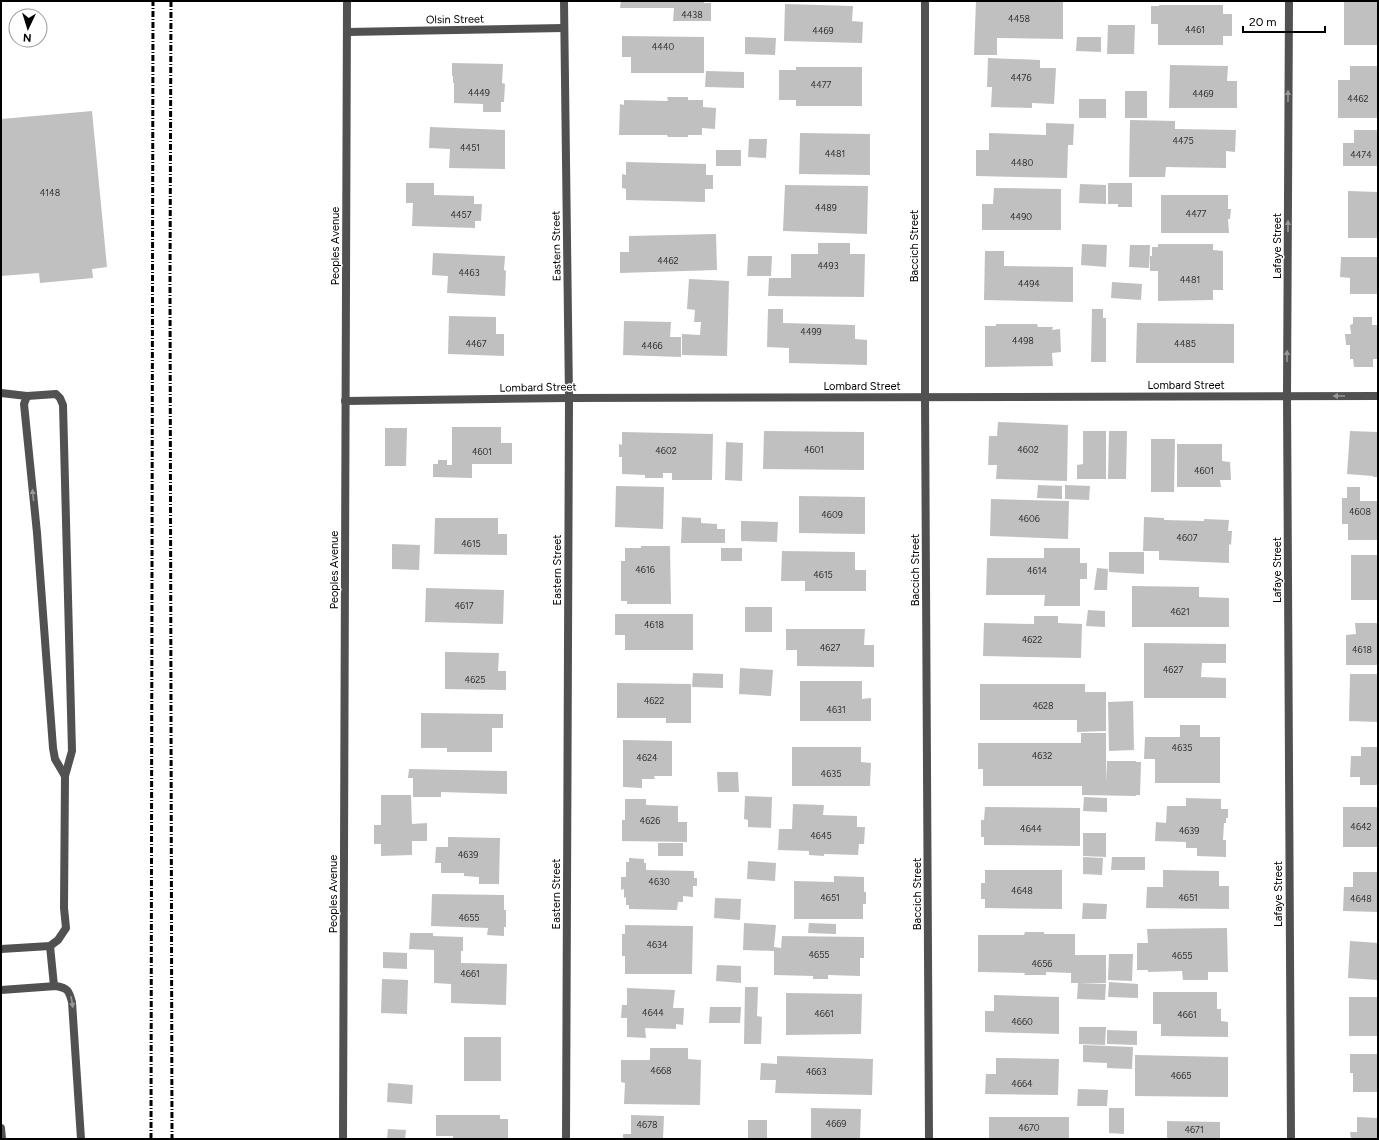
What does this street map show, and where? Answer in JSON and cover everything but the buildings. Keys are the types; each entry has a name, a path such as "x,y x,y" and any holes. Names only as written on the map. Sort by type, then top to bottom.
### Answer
{"street":[{"name":"Peoples Avenue","path":"343,1139 347,1"},
{"name":"Eastern Street","path":"564,1 569,398 566,1139"},
{"name":"Baccich Street","path":"925,1 925,397 929,1139"},
{"name":"Lafaye Street","path":"1289,1 1287,395 1290,1139"},
{"name":"Olsin Street","path":"347,32 564,28"},
{"path":"1,393 27,396 56,394 60,398 63,405 72,752 65,776 64,908 66,928 58,940 50,946 1,949"},
{"name":"Lombard Street","path":"346,401 569,398 1287,395 1378,396"},
{"path":"27,396 24,404 37,534 53,748 55,759 65,776"},
{"path":"50,946 54,986"},
{"path":"1,990 54,986 64,987 69,992 72,1002 80,1139"},
{"path":"1,1128 2,1139"}],"railway":[{"path":"151,1139 153,1"},
{"path":"171,1 170,284 172,1139"}]}
